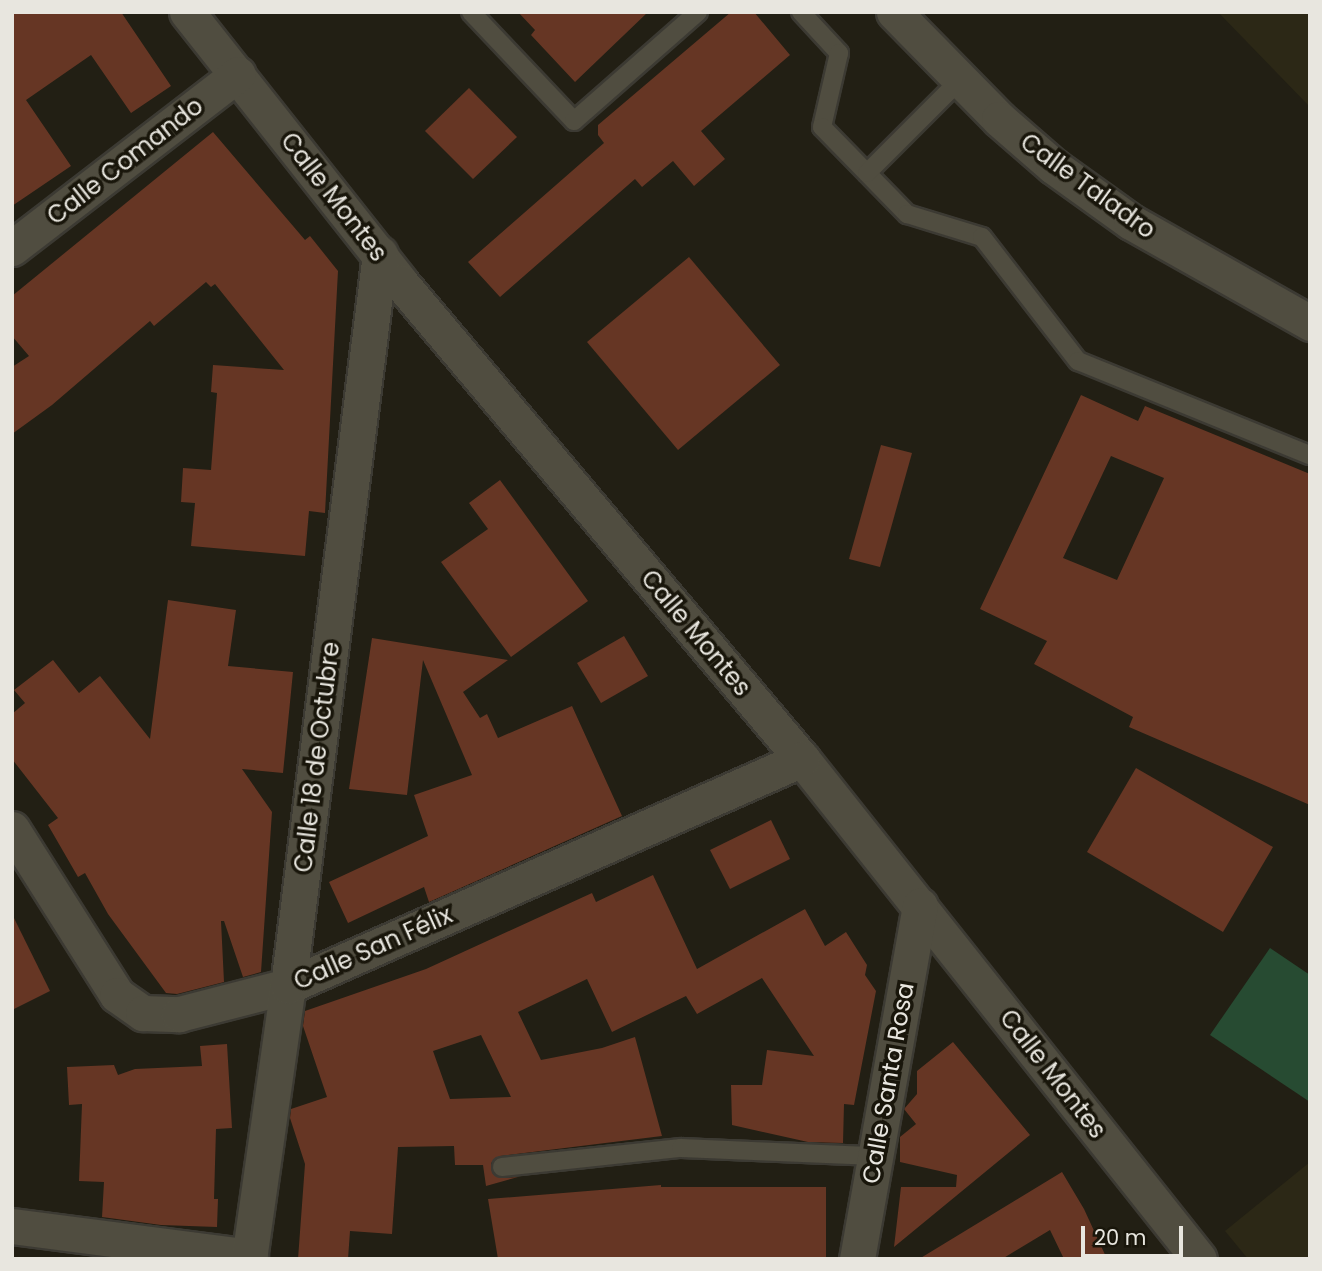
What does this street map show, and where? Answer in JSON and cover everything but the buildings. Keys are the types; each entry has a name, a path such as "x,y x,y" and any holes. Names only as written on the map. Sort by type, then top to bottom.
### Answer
{"street":[{"name":"Calle Montes","path":"187,12 409,293 802,759 1199,1259"},
{"name":"Calle Taladro","path":"894,12 999,119 1054,166 1131,222 1310,323"},
{"name":"Calle Comando","path":"12,248 238,74"},
{"name":"Calle 18 de Octubre","path":"249,1258 288,986 380,254"},
{"name":"Calle San Félix","path":"12,829 117,995 143,1013 179,1014 288,986 802,759"},
{"name":"Calle Santa Rosa","path":"857,1259 920,906"},
{"path":"12,1226 249,1258"}],"lane":[{"path":"471,12 574,121 698,12"},
{"path":"802,12 839,53 822,127 907,214 982,237 1078,362 1310,455"},
{"path":"867,173 960,80"},
{"path":"502,1167 681,1148 875,1156"}],"shaded area":[{"path":"1218,12 1310,12 1310,107"},
{"path":"1310,1162 1310,1259 1248,1259 1225,1231"}],"green space":[{"path":"1270,948 1310,975 1310,1102 1210,1035"}]}
